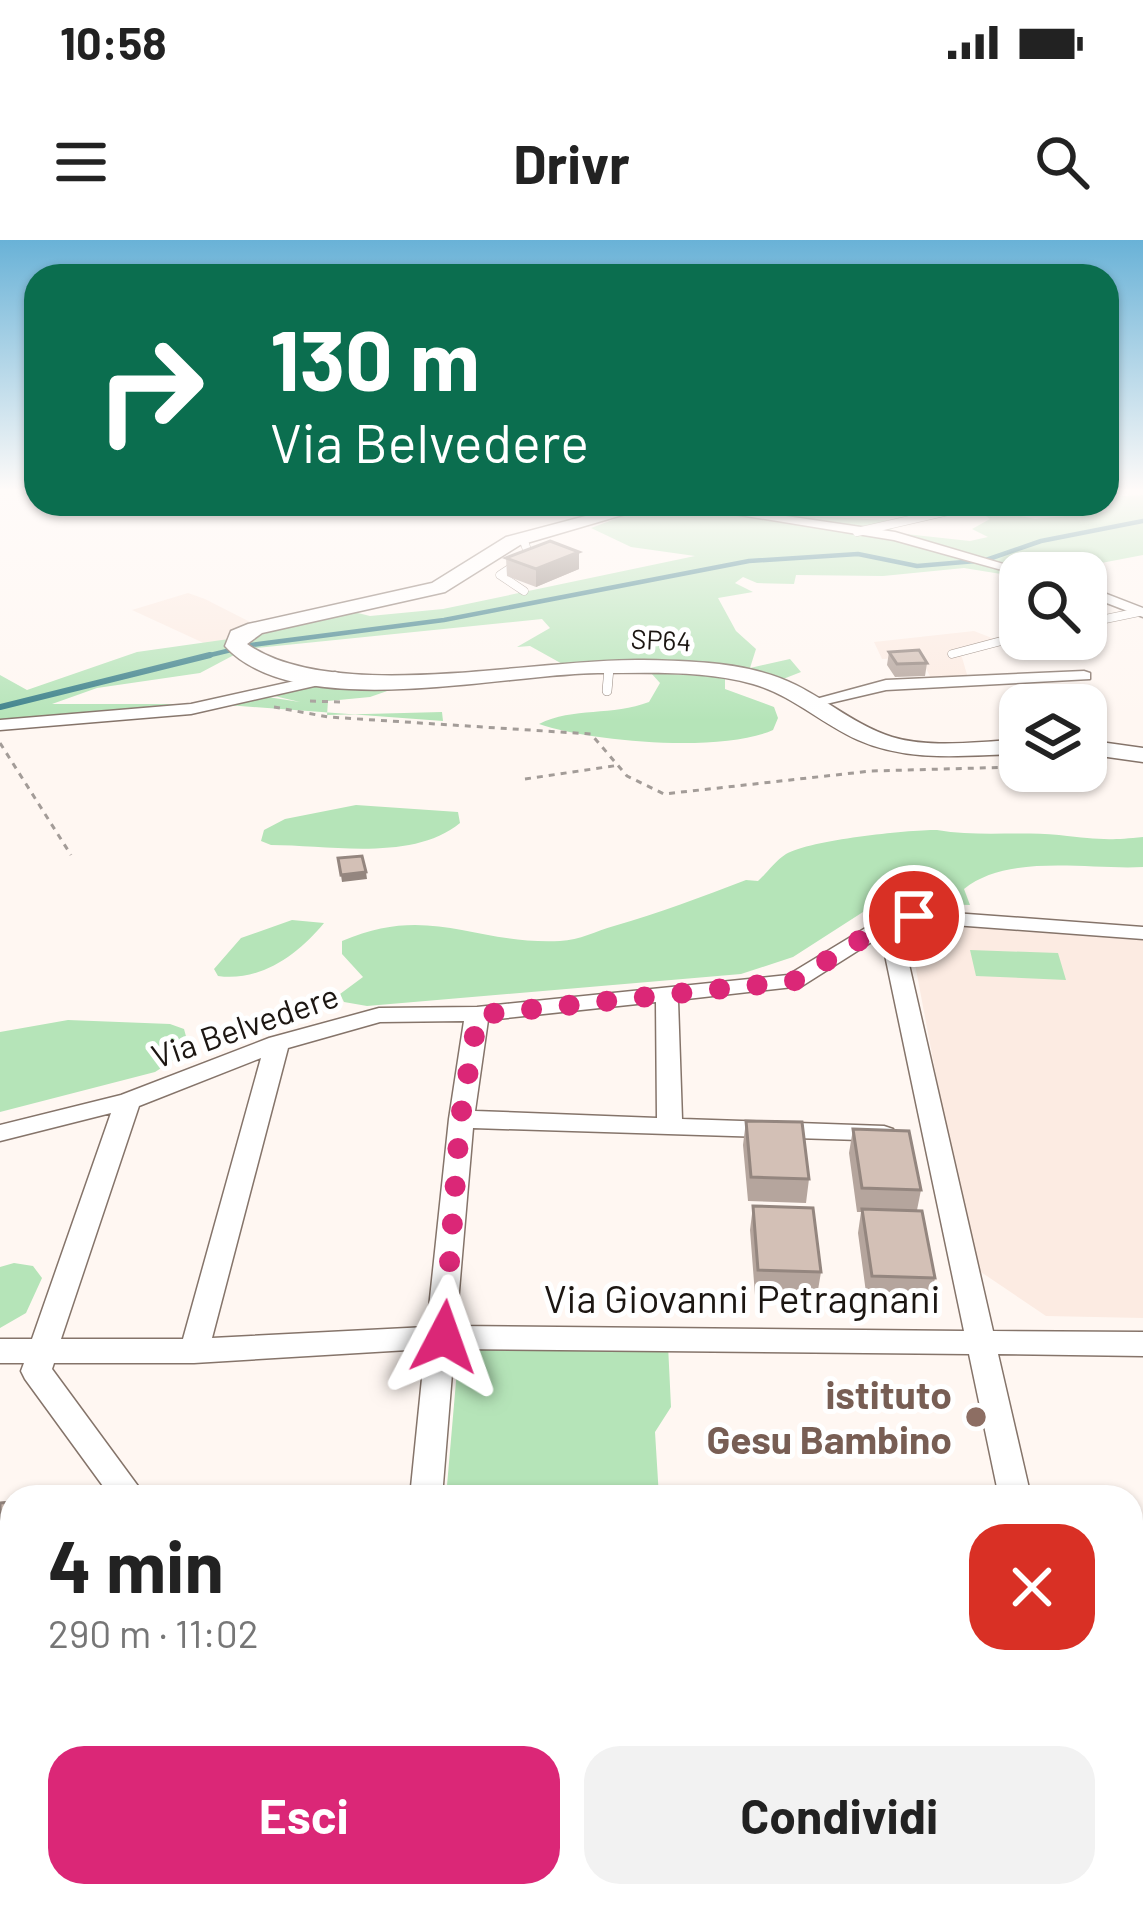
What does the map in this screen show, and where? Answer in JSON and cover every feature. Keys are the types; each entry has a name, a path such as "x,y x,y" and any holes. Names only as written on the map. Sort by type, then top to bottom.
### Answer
{"street":[{"name":"SP64","path":"476,566 438,588 288,618 239,636 236,646 243,654 284,670 409,683 513,669 608,680 749,675 886,743 999,746"},
{"path":"1107,598 1141,612"},
{"path":"809,703 886,685 1084,676"},
{"path":"0,725 191,709 336,677"},
{"path":"1107,750 1143,755"},
{"name":"Via Belvedere","path":"0,1132 128,1101 277,1043 379,1015 478,1015 794,981 889,922 949,917 1143,933"},
{"path":"889,922 1012,1485"},
{"path":"667,998 670,1126"},
{"path":"427,1485 460,1120 478,1015"},
{"path":"194,1351 277,1043"},
{"path":"121,1485 36,1371 128,1101"},
{"path":"460,1120 933,1137"},
{"name":"Via Giovanni Petragnani","path":"0,1351 194,1351 444,1337 1143,1344"}],"lane":[{"path":"514,566 500,575 524,590"},
{"path":"1107,618 1141,612"},
{"path":"952,654 999,642"}],"path":[{"path":"275,707 328,717 578,731 591,734 645,789 664,794 871,771 999,767"},
{"path":"0,743 70,855"},
{"path":"525,779 620,765"}],"shaded area":[{"path":"188,593 254,624 223,644 208,645 132,610"},
{"path":"974,631 997,640 961,654 968,678 932,680 920,657 882,659 874,642"},
{"path":"922,920 1143,939 1143,1318 1046,1316 972,1266 908,927"}],"green space":[{"path":"649,566 999,566 999,574 964,568 883,576 796,575 794,584 757,583 743,577 735,583 753,592 718,598 736,631 756,649 750,668 790,659 801,672 778,681 760,674 566,666 530,646 517,647 550,628 542,619 247,649 245,639 350,611 370,616 443,609"},
{"path":"229,639 234,655 200,673 97,688 52,704 206,704 0,724 0,675 27,690 137,652"},
{"path":"651,673 725,677 725,689 774,707 778,718 773,730 750,737 691,743 591,736 539,724 565,715 649,702 660,683"},
{"path":"337,679 393,689 370,697 328,701 327,712 227,705 261,696 300,702 270,695"},
{"path":"442,712 443,721 353,714"},
{"path":"356,805 458,812 460,823 441,835 395,847 261,841 264,830 285,819"},
{"path":"937,830 1143,837 1143,867 1050,866 1003,871 964,889 970,905 899,903 863,912 793,957 741,974 367,1006 344,1002 340,994 363,977 342,954 342,941 373,930 427,925 530,941 567,940 746,880 758,881 782,857 798,849 859,837"},
{"path":"292,920 324,923 277,964 249,975 218,976 214,969 241,938"},
{"path":"970,950 1058,953 1066,980 976,976"},
{"path":"68,1020 170,1024 184,1029 187,1040 197,1045 155,1072 0,1112 0,1032"},
{"path":"33,1266 42,1278 26,1313 0,1328 0,1267"},
{"path":"668,1345 671,1407 655,1432 658,1485 447,1485 459,1347"}],"building":[{"path":"919,650 927,663 897,664 889,652"},
{"path":"362,856 366,872 341,875 338,858"},
{"path":"746,1121 802,1122 809,1179 751,1177"},
{"path":"853,1129 909,1131 921,1190 862,1188"},
{"path":"753,1206 813,1208 821,1272 758,1270"},
{"path":"862,1209 922,1211 935,1278 872,1276"}],"waterway":[{"path":"251,645 444,620 724,566"},
{"path":"916,566 920,566"},
{"path":"198,658 231,650"},
{"path":"0,707 210,655"}],"place":[{"name":"istituto Gesu Bambino","path":"976,1417"}],"route":[{"path":"444,1337 460,1120 478,1015 794,981 889,922 914,916"}]}
